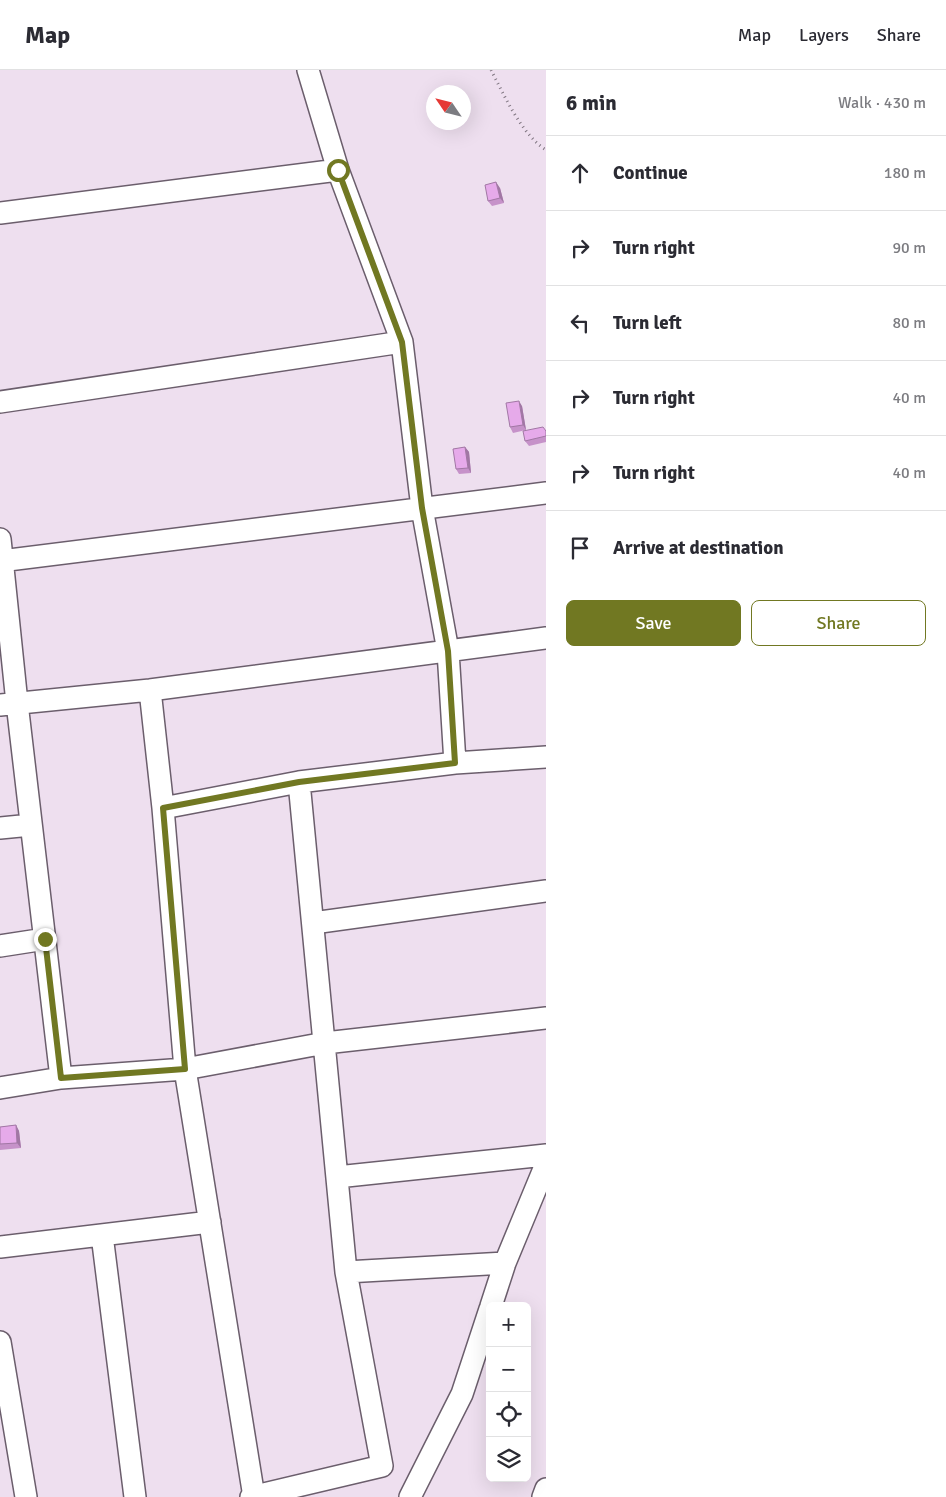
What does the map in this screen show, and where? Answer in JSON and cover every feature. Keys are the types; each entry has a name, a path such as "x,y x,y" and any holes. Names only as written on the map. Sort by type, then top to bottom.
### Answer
{"street":[{"path":"308,70 338,170 402,342 422,508 448,651 455,763"},
{"path":"0,213 338,170"},
{"path":"0,402 402,342"},
{"path":"1,561 546,493"},
{"path":"0,539 8,704 31,825 61,1078"},
{"path":"8,704 150,690 546,638"},
{"path":"150,690 163,808 185,1069 253,1497 382,1466 346,1272 299,782"},
{"path":"163,808 299,782 455,763 546,757"},
{"path":"0,828 31,825"},
{"path":"313,922 546,891"},
{"path":"0,946 45,939"},
{"path":"0,1088 61,1078 185,1069 324,1043 546,1018"},
{"path":"337,1177 546,1155"},
{"path":"492,1302 505,1263 546,1164"},
{"path":"0,1247 210,1222"},
{"path":"102,1235 134,1497"},
{"path":"346,1272 505,1263"},
{"path":"410,1497 462,1394 486,1319"},
{"path":"0,1342 26,1497"},
{"path":"543,1497 546,1488"}],"path":[{"path":"491,70 521,123 546,150"}],"building":[{"path":"496,182 500,198 488,201 485,185"},
{"path":"519,401 523,425 510,427 506,403"},
{"path":"543,427 546,431 546,436 525,441 523,431"},
{"path":"465,447 468,468 456,469 453,449"},
{"path":"16,1125 17,1143 0,1144 0,1127"}],"route":[{"path":"45,939 61,1078 185,1069 163,808 299,782 455,763 448,651 422,508 402,342 338,170"}]}
